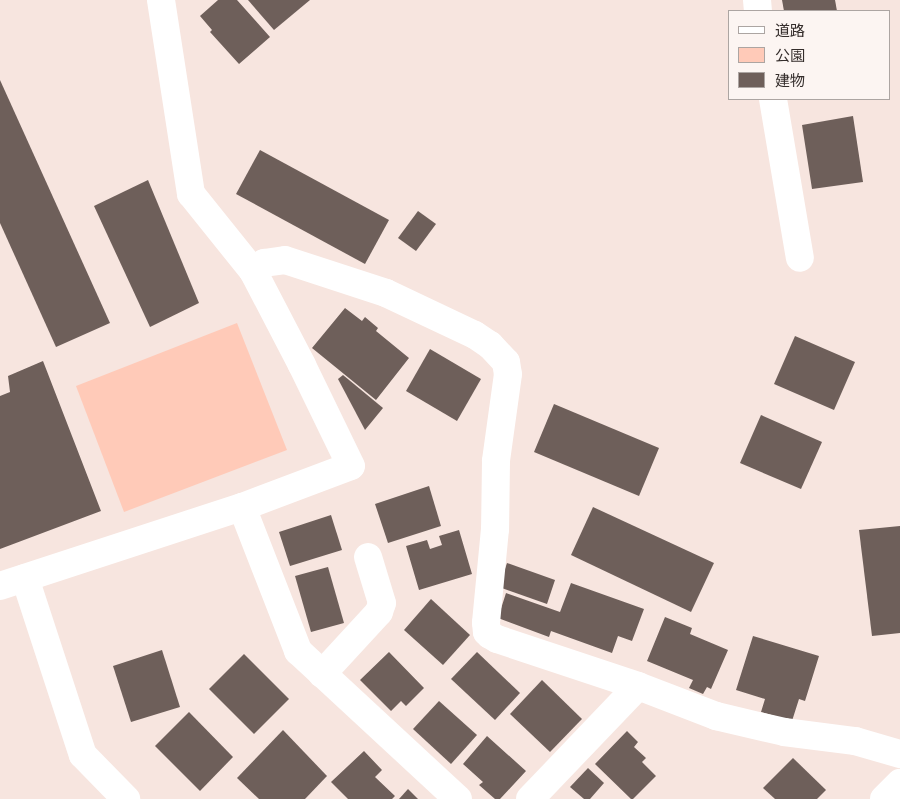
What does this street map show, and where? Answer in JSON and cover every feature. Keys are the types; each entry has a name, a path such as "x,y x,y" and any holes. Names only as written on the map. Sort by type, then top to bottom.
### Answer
{"street":[{"path":"126,799 83,755 12,582 242,507 351,466 254,271 191,194 161,0"},
{"path":"773,100 800,258"},
{"path":"254,271 264,263 280,260 318,270 386,293 475,335 506,362 508,374 496,461 494,492 495,529 486,623 487,632 497,639 638,686 716,716 784,732 855,741 900,754"},
{"path":"242,507 298,651 458,799"},
{"path":"322,674 379,612 382,603 368,557"},
{"path":"530,799 638,686"},
{"path":"884,799 900,784"}],"green space":[{"path":"237,323 287,450 124,512 76,386"}],"building":[{"path":"218,0 237,0 270,37 239,64 210,32 212,30 200,16"},
{"path":"248,0 310,0 274,30"},
{"path":"782,0 835,0 837,10 784,10"},
{"path":"0,80 110,323 56,347 0,223"},
{"path":"853,116 863,182 812,189 802,125"},
{"path":"260,150 389,220 365,264 236,194"},
{"path":"148,180 199,303 150,327 94,206"},
{"path":"418,211 436,224 416,251 398,238"},
{"path":"345,308 362,321 365,317 378,328 376,331 409,358 376,400 312,348"},
{"path":"795,336 855,362 834,410 774,384"},
{"path":"430,349 481,379 457,421 406,391"},
{"path":"43,361 101,511 0,549 0,396 10,392 8,376"},
{"path":"343,375 383,408 365,430 338,379"},
{"path":"554,404 659,448 639,496 534,452"},
{"path":"761,415 822,442 801,489 740,463"},
{"path":"429,486 441,526 388,543 375,504"},
{"path":"593,507 714,563 691,612 571,555"},
{"path":"331,515 342,550 290,566 279,532"},
{"path":"900,526 900,633 872,636 859,530"},
{"path":"459,530 472,574 419,590 406,546 427,540 430,549 442,545 439,536"},
{"path":"507,563 555,580 547,604 499,587"},
{"path":"328,567 344,623 311,632 295,576"},
{"path":"571,583 644,609 632,641 618,636 612,653 551,631 549,637 498,618 506,593 560,612"},
{"path":"431,599 470,635 443,665 404,630"},
{"path":"665,617 692,628 690,634 728,650 711,689 707,687 703,694 689,688 693,680 647,661"},
{"path":"753,636 819,656 805,701 799,699 792,721 761,712 765,699 736,690"},
{"path":"162,650 180,707 131,722 113,666"},
{"path":"389,652 424,688 406,706 401,701 391,711 360,680"},
{"path":"477,652 520,693 495,720 451,679"},
{"path":"244,654 289,699 254,734 209,689"},
{"path":"542,680 582,719 550,752 510,714"},
{"path":"439,701 477,735 451,764 413,729"},
{"path":"189,712 233,757 200,791 155,746"},
{"path":"283,730 327,776 305,799 259,799 237,778"},
{"path":"627,731 638,742 634,747 646,758 642,762 656,776 633,799 595,764"},
{"path":"487,736 526,771 500,799 495,799 479,785 483,782 463,764"},
{"path":"364,751 382,770 375,777 395,796 392,799 348,799 331,782"},
{"path":"793,758 826,790 817,799 775,799 763,788"},
{"path":"588,768 604,783 590,799 584,799 570,787"},
{"path":"408,789 418,799 399,799"}]}
